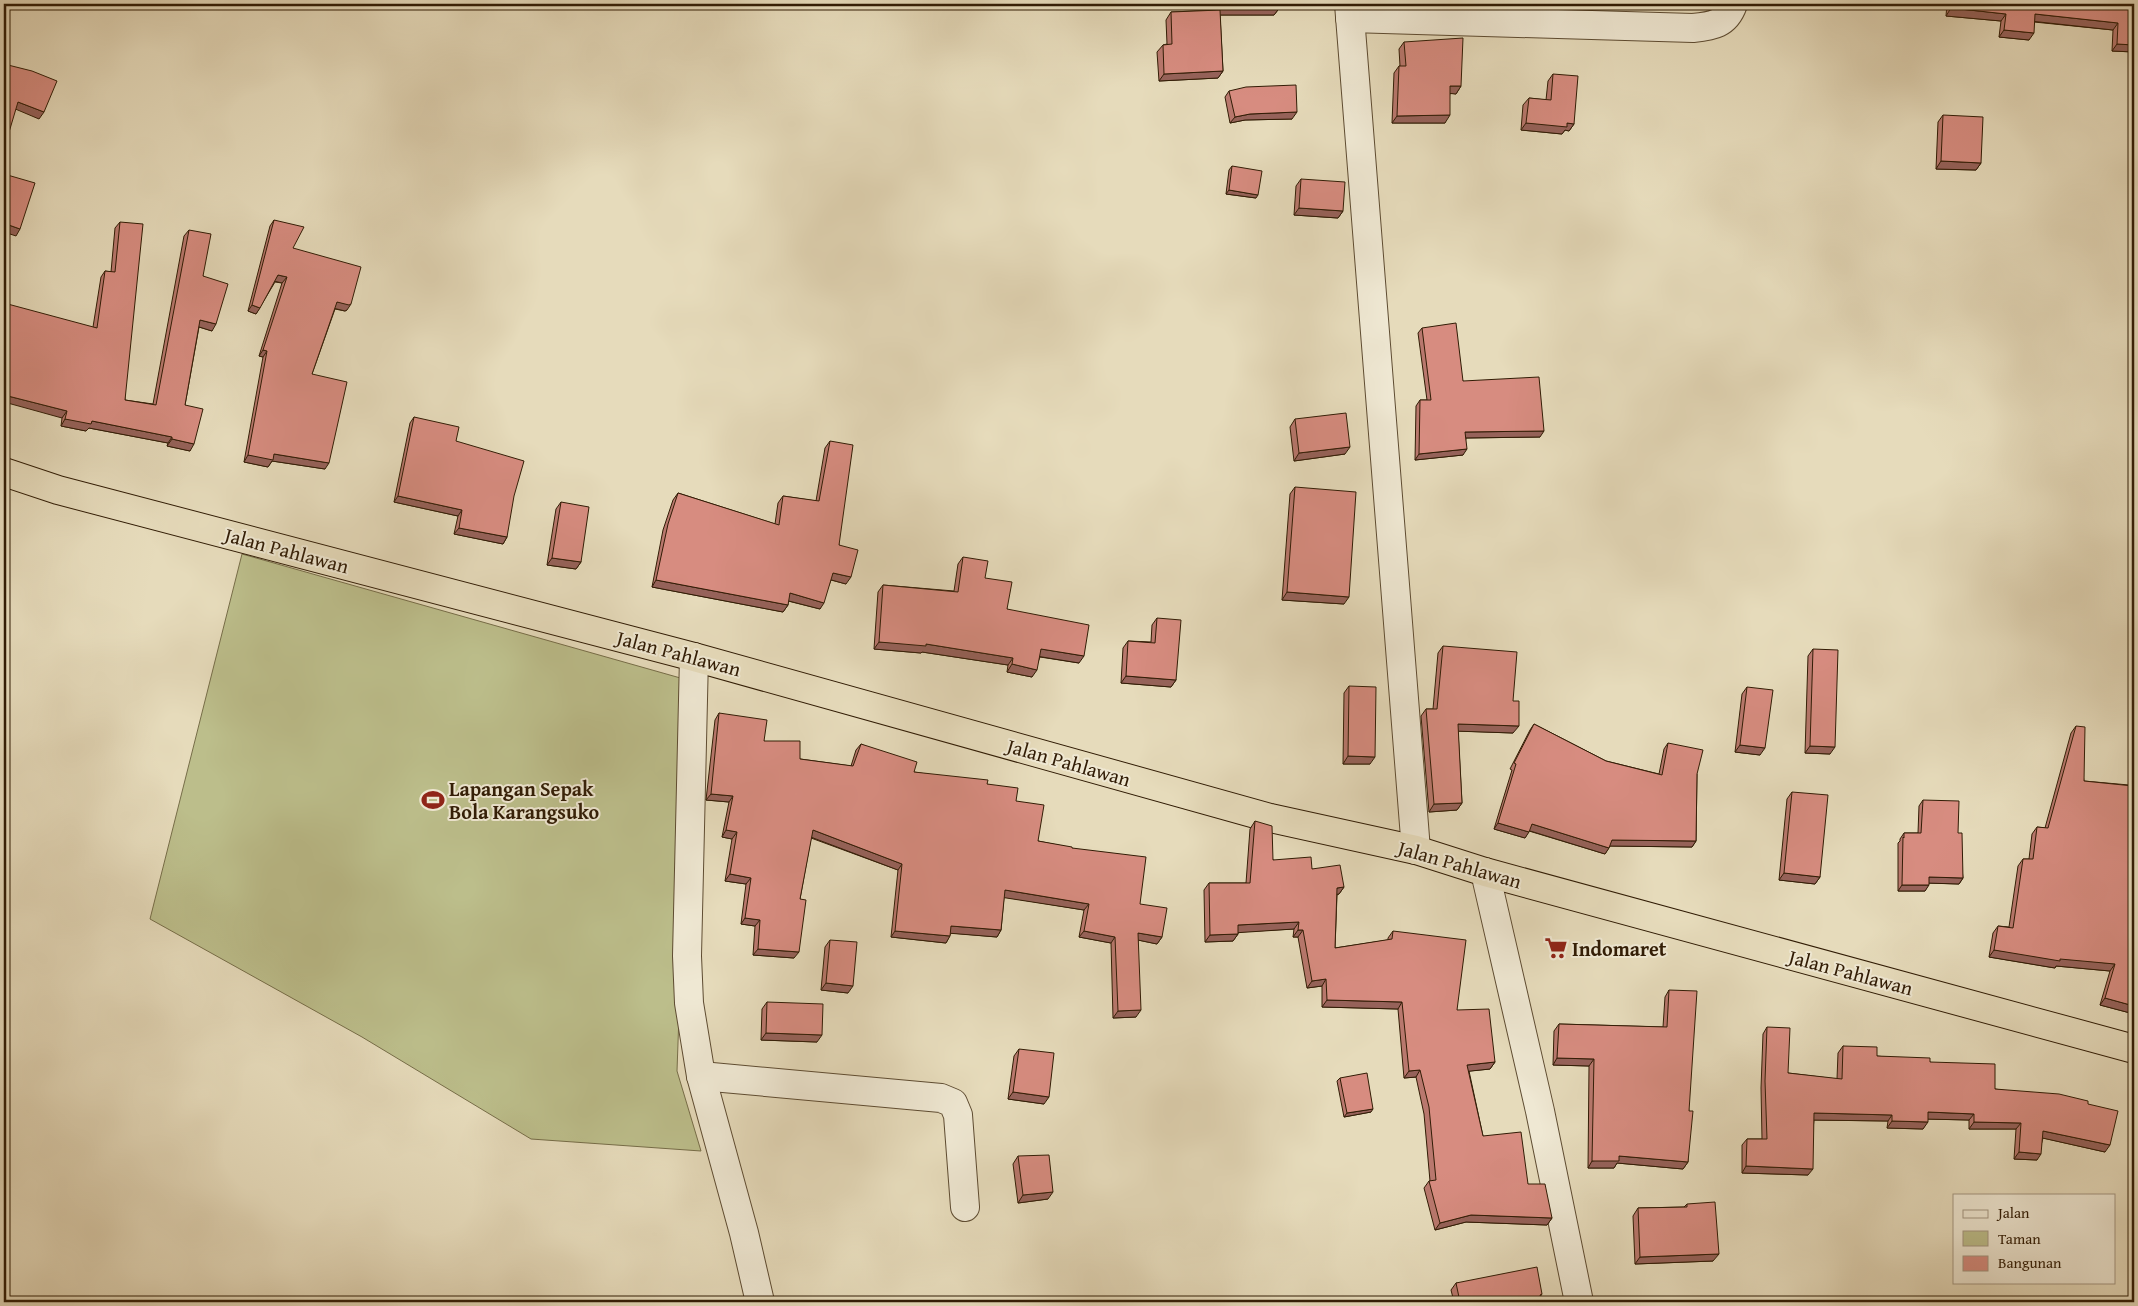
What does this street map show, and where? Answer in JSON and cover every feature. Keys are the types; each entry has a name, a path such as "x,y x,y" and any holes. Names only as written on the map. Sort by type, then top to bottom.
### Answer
{"highway":[{"name":"Jalan Pahlawan","path":"4,472 58,490 694,657 1270,818 1416,850 1485,872 2134,1049"}],"street":[{"path":"1416,850 1349,11 1694,28 1712,26 1724,21 1733,4"},
{"path":"694,657 686,956 689,1003 701,1076 744,1233 760,1302"},
{"path":"1485,872 1540,1111 1579,1302"},
{"path":"701,1076 941,1098 954,1103 958,1115 965,1207"}],"green space":[{"name":"Lapangan Sepak Bola Karangsuko","path":"242,554 691,681 677,1071 701,1151 531,1139 362,1037 150,919"}],"building":[{"path":"1223,4 1281,4 1281,6 1223,6"},
{"path":"1951,4 2134,4 2134,45 2117,44 2118,23 2035,14 2034,33 2004,30 2006,14 1951,8"},
{"path":"1220,10 1223,71 1164,74 1163,45 1172,44 1171,12"},
{"path":"1463,38 1461,86 1450,86 1450,115 1397,116 1399,66 1406,66 1404,42"},
{"path":"4,64 32,71 57,81 44,112 18,102 4,149"},
{"path":"1553,74 1578,76 1574,124 1567,123 1567,127 1526,123 1529,98 1551,100"},
{"path":"1296,85 1297,112 1250,114 1235,117 1229,91 1246,87"},
{"path":"1943,115 1983,117 1981,163 1941,161"},
{"path":"1232,166 1262,171 1258,195 1229,190"},
{"path":"4,174 35,183 20,229 6,224 4,226"},
{"path":"1301,179 1345,182 1343,211 1299,208"},
{"path":"274,220 304,227 293,248 361,267 351,304 337,302 312,374 347,382 329,463 274,454 273,460 248,455 267,351 263,350 287,277 278,275 260,308 252,305"},
{"path":"120,222 143,224 125,400 156,405 189,230 211,234 203,276 228,284 216,324 200,320 185,405 203,409 194,444 172,439 172,437 92,421 91,424 65,419 67,411 4,395 4,303 97,328 105,271 115,272"},
{"path":"1456,323 1463,381 1539,377 1544,431 1465,432 1467,449 1419,454 1420,400 1431,400 1422,328"},
{"path":"1346,413 1350,447 1299,453 1295,419"},
{"path":"414,417 459,427 456,441 524,461 514,496 507,537 459,528 462,510 398,496"},
{"path":"830,441 853,445 839,545 858,550 851,577 833,573 824,603 790,593 788,605 656,580 668,524 678,493 779,525 783,496 819,501"},
{"path":"1295,487 1356,492 1349,597 1287,592"},
{"path":"561,502 589,507 581,562 552,558"},
{"path":"963,557 988,561 985,578 1012,582 1007,609 1089,625 1084,656 1041,649 1037,670 1012,664 1013,658 926,644 926,646 879,642 883,585 958,592"},
{"path":"1157,618 1181,620 1176,680 1126,676 1128,641 1155,643"},
{"path":"1443,646 1517,652 1513,701 1519,701 1519,726 1458,724 1462,803 1434,804 1426,709 1437,709"},
{"path":"1813,649 1838,650 1835,747 1810,746"},
{"path":"1349,686 1376,687 1375,757 1348,756"},
{"path":"1747,687 1773,690 1765,748 1740,745"},
{"path":"719,713 767,720 764,741 800,741 800,759 853,766 861,744 917,762 914,772 988,780 987,784 1018,788 1016,801 1044,805 1038,841 1072,848 1146,857 1140,904 1167,908 1162,937 1138,933 1141,1010 1118,1011 1115,937 1084,931 1089,904 1005,890 1001,930 951,926 950,936 895,931 902,864 813,830 800,899 806,900 799,952 758,949 760,920 745,918 751,878 730,874 737,832 726,830 733,796 711,794"},
{"path":"1534,724 1606,761 1662,775 1668,743 1703,750 1697,774 1696,841 1612,840 1609,848 1532,824 1529,832 1498,823 1516,764 1514,763"},
{"path":"2076,726 2085,727 2084,781 2133,786 2134,777 2134,1006 2105,998 2115,964 2060,959 2060,961 1994,950 1998,926 2013,928 2023,859 2033,859 2037,827 2048,828"},
{"path":"1792,792 1828,795 1820,877 1784,873"},
{"path":"1923,800 1959,801 1958,833 1962,833 1963,878 1929,877 1929,885 1902,885 1903,837 1904,833 1921,833"},
{"path":"1255,821 1272,826 1273,860 1311,857 1312,869 1340,865 1344,887 1337,888 1335,948 1392,939 1393,931 1466,940 1457,1010 1489,1009 1495,1062 1467,1065 1483,1136 1521,1132 1528,1184 1545,1184 1552,1218 1471,1215 1440,1223 1429,1181 1436,1180 1429,1107 1420,1070 1409,1071 1402,1002 1327,1000 1326,979 1312,981 1303,930 1298,930 1299,922 1238,925 1238,934 1210,935 1209,883 1250,883"},
{"path":"830,940 857,942 853,986 826,983"},
{"path":"1669,990 1697,991 1689,1111 1693,1111 1688,1162 1619,1156 1619,1161 1592,1161 1594,1059 1557,1058 1559,1024 1667,1027"},
{"path":"767,1002 823,1004 822,1035 766,1033"},
{"path":"1767,1027 1790,1028 1788,1073 1842,1079 1843,1046 1877,1047 1877,1056 1930,1058 1930,1062 1995,1064 1995,1089 2059,1094 2088,1101 2088,1104 2118,1111 2110,1145 2043,1131 2041,1154 2019,1152 2021,1123 1974,1122 1974,1114 1928,1112 1928,1122 1892,1121 1892,1115 1814,1113 1813,1169 1746,1166 1747,1139 1767,1139 1765,1081"},
{"path":"1019,1049 1054,1053 1049,1097 1013,1092"},
{"path":"1367,1073 1373,1109 1347,1113 1340,1078"},
{"path":"1049,1155 1053,1192 1023,1195 1018,1156"},
{"path":"1715,1202 1719,1254 1640,1257 1638,1208 1687,1207 1687,1204"},
{"path":"1537,1267 1542,1302 1460,1302 1456,1283"}],"place":[{"name":"Lapangan Sepak Bola Karangsuko","path":"433,800"},
{"name":"Indomaret","path":"1556,948"}]}
